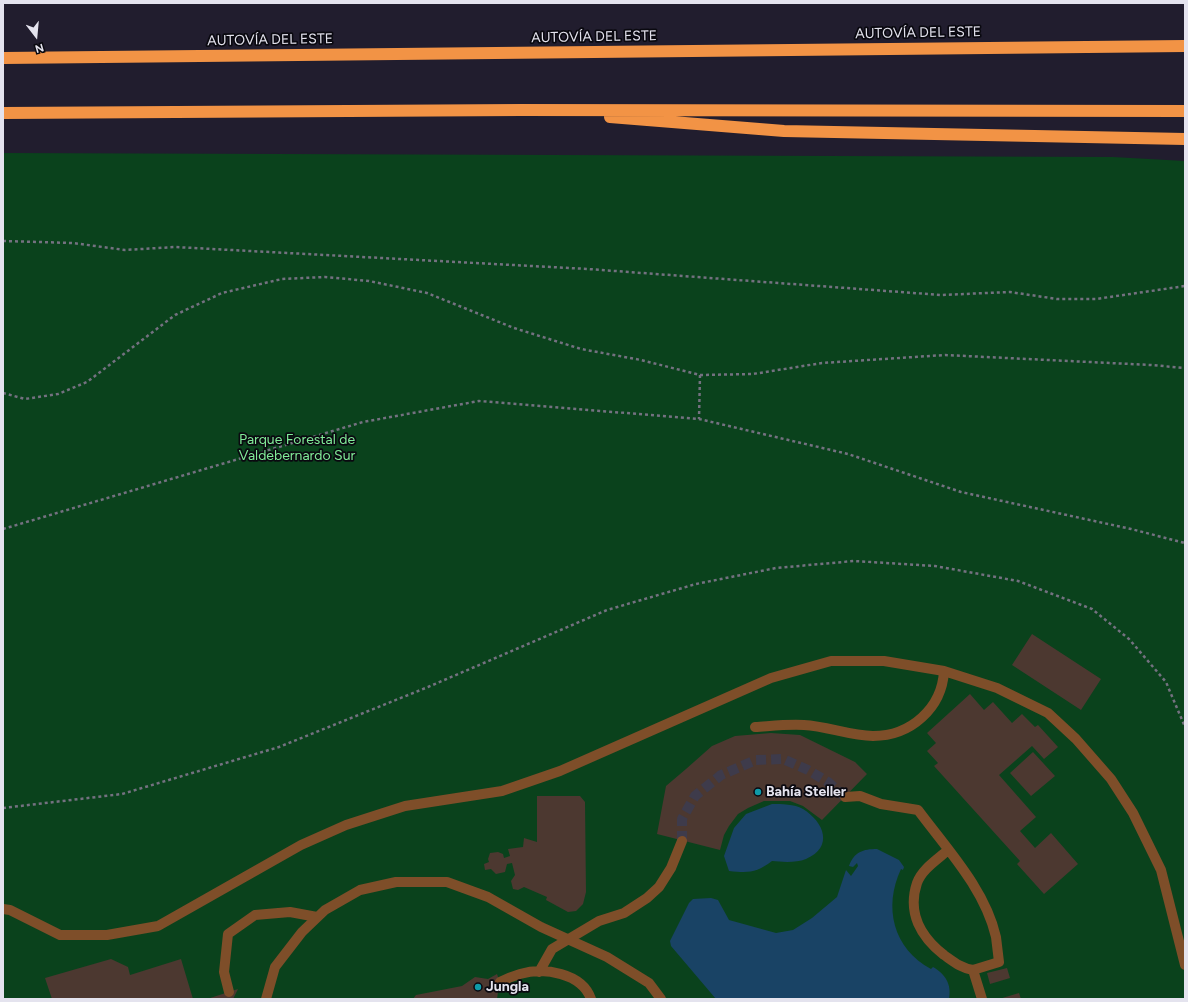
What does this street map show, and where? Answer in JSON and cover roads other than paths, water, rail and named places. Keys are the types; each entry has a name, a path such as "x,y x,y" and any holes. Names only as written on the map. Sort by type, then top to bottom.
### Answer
{"highway":[{"name":"AUTOVÍA DEL ESTE","path":"3,58 1185,46"},
{"path":"522,110 784,131 1185,139"},
{"path":"3,113 522,110 1185,111"}],"street":[{"path":"3,909 10,910 60,935 107,935 158,926 301,845 346,824 405,806 502,791 560,772 771,678 831,661 884,661 944,671 997,688 1048,713 1076,739 1111,779 1133,813 1161,870 1185,965"},
{"path":"755,726 804,725 874,736 895,732 914,724 933,708 943,683 944,671"},
{"path":"845,797 860,796 881,804 918,810 948,850 966,874 982,901 996,936 999,962 973,970 964,968 938,950 921,931 917,924 914,911 914,897 917,882 925,870 948,850"},
{"path":"539,972 552,948 599,921 624,913 647,898 659,886 671,868 682,841"},
{"path":"266,999 275,967 302,932 325,910 360,890 396,882 447,882 488,897 541,927 607,957 649,983 661,999"},
{"path":"229,992 224,972 228,934 255,915 290,912 317,917"},
{"path":"973,970 982,999"},
{"path":"500,982 521,973 555,973 572,978 587,989 590,999"}],"water":[{"path":"772,804 796,806 810,814 821,827 823,841 820,848 815,854 806,859 789,862 772,861 757,870 752,871 729,871 724,856 734,828 746,814"},
{"path":"877,849 899,860 904,867 903,870 901,869 896,883 893,898 895,926 900,939 918,961 931,969 933,967 944,976 948,984 950,994 949,999 716,999 671,946 670,941 689,903 693,899 711,898 718,900 729,920 776,933 793,930 812,918 837,897 846,870 851,876 858,866 857,863 853,867 849,866 856,854 867,850"}],"tunnel":[{"path":"682,841 682,819 695,796 721,775 756,760 783,759 808,770 828,782 845,797"}],"place":[{"name":"Bahía Steller","path":"758,792"},
{"name":"Jungla","path":"478,987"}],"park label":[{"name":"Parque Forestal de Valdebernardo Sur","path":"297,448"}]}
